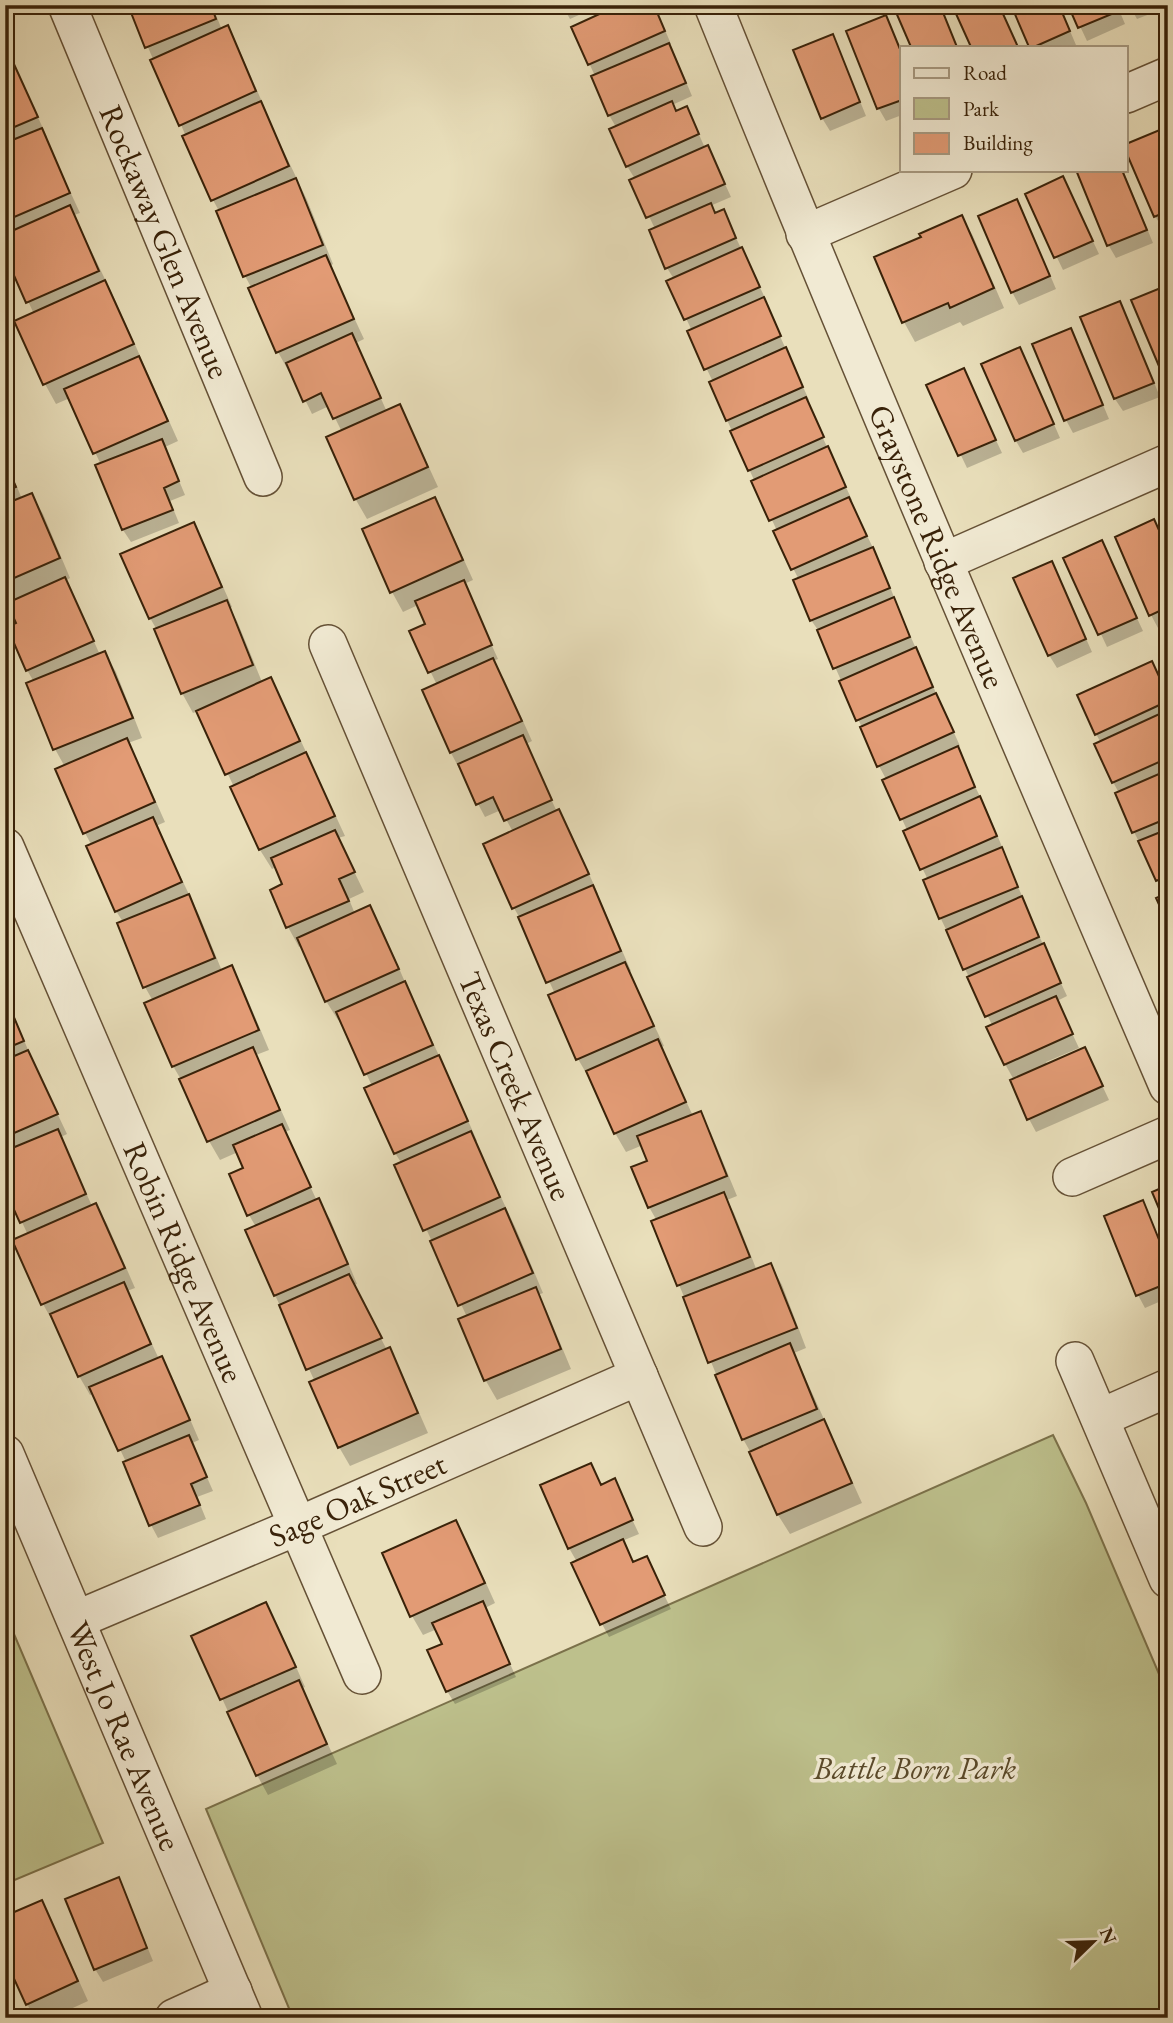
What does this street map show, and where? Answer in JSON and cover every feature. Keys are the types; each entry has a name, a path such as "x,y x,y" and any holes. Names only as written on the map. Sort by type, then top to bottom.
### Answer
{"street":[{"name":"Rockaway Glen Avenue","path":"67,5 263,477"},
{"name":"Graystone Ridge Avenue","path":"713,5 805,234 943,562 1168,1086"},
{"path":"1128,93 1168,76"},
{"path":"805,234 948,172"},
{"path":"943,562 1168,463"},
{"name":"Texas Creek Avenue","path":"328,644 703,1527"},
{"name":"Robin Ridge Avenue","path":"5,847 362,1675"},
{"path":"1072,1177 1168,1135"},
{"path":"1075,1361 1168,1579"},
{"name":"Sage Oak Street","path":"76,1620 298,1527 639,1376"},
{"path":"1100,1418 1168,1388"},
{"name":"West Jo Rae Avenue","path":"5,1454 239,2005"},
{"path":"174,2018 239,2005"}],"green space":[{"name":"Battle Born Park","path":"1053,1435 1086,1503 1168,1695 1168,2018 293,2018 206,1809"},
{"path":"5,1613 103,1843 5,1884"}],"building":[{"path":"128,5 211,5 216,19 145,48"},
{"path":"619,5 654,5 665,31 588,65 571,27"},
{"path":"907,5 940,5 957,46 911,46 895,10"},
{"path":"952,5 999,5 1018,46 971,46"},
{"path":"1011,5 1059,5 1070,31 1036,46 1029,46"},
{"path":"1068,5 1116,5 1119,11 1078,28"},
{"path":"886,15 900,49 900,101 877,109 846,31"},
{"path":"228,25 256,91 179,126 150,60"},
{"path":"833,34 860,102 821,119 793,50"},
{"path":"669,43 686,83 608,116 591,76"},
{"path":"8,51 38,117 5,131 5,52"},
{"path":"261,101 289,166 211,201 182,136"},
{"path":"672,101 676,111 687,106 699,134 626,167 609,129"},
{"path":"42,128 70,193 5,221 5,143"},
{"path":"1162,129 1168,143 1168,211 1154,217 1128,157 1128,143"},
{"path":"708,145 725,184 646,218 629,180"},
{"path":"1077,172 1123,172 1147,230 1107,246"},
{"path":"1063,176 1093,241 1054,258 1025,194"},
{"path":"296,178 323,245 243,277 216,211"},
{"path":"1017,199 1050,276 1011,293 978,216"},
{"path":"711,203 715,213 724,209 736,238 665,269 649,230"},
{"path":"70,205 99,271 26,303 5,255 5,234"},
{"path":"962,215 994,288 950,308 948,303 902,323 874,257 921,237 919,234"},
{"path":"742,247 760,287 684,320 666,281"},
{"path":"326,255 354,319 276,353 248,288"},
{"path":"105,280 134,344 43,385 14,321"},
{"path":"1168,285 1168,377 1164,378 1131,300"},
{"path":"764,297 781,336 704,370 687,331"},
{"path":"1120,301 1154,383 1114,399 1080,317"},
{"path":"1071,328 1103,405 1064,421 1032,344"},
{"path":"352,333 381,398 333,419 321,393 303,402 286,363"},
{"path":"786,347 803,387 726,421 709,382"},
{"path":"1020,347 1054,424 1015,441 981,364"},
{"path":"139,356 168,421 93,454 64,389"},
{"path":"964,368 996,440 958,456 926,385"},
{"path":"806,397 824,437 748,471 730,431"},
{"path":"400,404 428,467 354,500 326,437"},
{"path":"162,439 179,481 164,488 173,510 122,530 95,465"},
{"path":"828,446 846,487 769,521 751,481"},
{"path":"5,462 16,487 5,491"},
{"path":"32,493 60,558 5,582 5,504"},
{"path":"435,497 463,560 390,593 362,529"},
{"path":"849,497 867,536 791,570 773,531"},
{"path":"1154,519 1168,550 1168,607 1149,616 1115,537"},
{"path":"194,522 222,587 149,619 120,554"},
{"path":"1102,540 1137,618 1098,635 1063,558"},
{"path":"873,547 890,588 810,621 793,580"},
{"path":"1052,561 1086,639 1048,656 1013,578"},
{"path":"65,577 94,641 26,671 7,627 16,623 7,603"},
{"path":"464,580 492,645 428,673 409,631 425,624 415,601"},
{"path":"894,597 910,637 833,669 817,630"},
{"path":"227,600 253,665 181,694 154,629"},
{"path":"916,647 933,687 856,721 839,681"},
{"path":"105,651 133,718 53,750 26,683"},
{"path":"493,658 522,721 450,753 422,690"},
{"path":"1152,661 1168,701 1095,735 1077,695"},
{"path":"271,677 300,741 225,775 196,711"},
{"path":"936,693 954,732 877,767 860,727"},
{"path":"1168,710 1168,758 1112,783 1094,744"},
{"path":"523,735 552,800 504,821 493,797 476,805 458,764"},
{"path":"127,738 155,802 83,834 55,769"},
{"path":"958,746 975,787 900,820 882,780"},
{"path":"306,752 335,816 259,850 230,787"},
{"path":"1168,770 1168,818 1132,833 1115,793"},
{"path":"980,796 997,836 920,870 903,831"},
{"path":"559,809 589,874 512,909 483,844"},
{"path":"153,817 182,882 115,912 86,846"},
{"path":"1168,829 1168,876 1156,881 1138,841"},
{"path":"335,830 355,872 339,879 349,901 286,928 270,890 282,884 271,858"},
{"path":"1002,847 1018,887 939,919 923,880"},
{"path":"593,885 621,951 546,983 518,917"},
{"path":"1168,893 1168,924 1156,898"},
{"path":"189,894 215,958 143,988 117,923"},
{"path":"1022,896 1039,937 963,970 946,930"},
{"path":"370,905 399,969 325,1002 297,938"},
{"path":"1044,943 1061,983 985,1017 967,977"},
{"path":"625,962 654,1026 576,1060 548,995"},
{"path":"232,965 259,1030 172,1067 144,1003"},
{"path":"405,981 433,1045 364,1075 336,1012"},
{"path":"5,996 24,1041 5,1049"},
{"path":"1056,996 1073,1034 1004,1065 986,1027"},
{"path":"658,1039 686,1102 614,1134 586,1071"},
{"path":"253,1047 280,1110 207,1142 179,1079"},
{"path":"1085,1047 1103,1086 1027,1120 1010,1080"},
{"path":"28,1050 58,1114 5,1137 5,1060"},
{"path":"439,1055 468,1121 394,1154 364,1088"},
{"path":"701,1111 727,1176 648,1208 631,1167 647,1161 637,1136"},
{"path":"282,1124 311,1187 247,1216 229,1174 243,1168 233,1145"},
{"path":"58,1129 86,1194 20,1223 5,1190 5,1151"},
{"path":"471,1131 500,1197 423,1231 394,1165"},
{"path":"1168,1185 1168,1230 1152,1192"},
{"path":"724,1192 750,1257 677,1286 651,1221"},
{"path":"319,1198 348,1264 274,1296 245,1230"},
{"path":"1143,1200 1168,1262 1168,1283 1136,1296 1104,1216"},
{"path":"96,1203 125,1268 41,1305 12,1240"},
{"path":"505,1208 533,1273 458,1306 430,1241"},
{"path":"771,1263 797,1328 708,1363 683,1297"},
{"path":"349,1274 382,1338 306,1370 279,1305"},
{"path":"124,1282 151,1344 78,1377 50,1314"},
{"path":"536,1287 561,1349 484,1381 458,1319"},
{"path":"790,1343 817,1409 742,1440 715,1375"},
{"path":"390,1347 418,1413 338,1448 309,1382"},
{"path":"162,1356 190,1420 118,1451 89,1387"},
{"path":"824,1419 852,1483 777,1515 749,1452"},
{"path":"189,1435 207,1477 191,1484 200,1505 149,1526 123,1462"},
{"path":"591,1463 601,1485 615,1478 633,1520 568,1549 540,1485"},
{"path":"456,1520 485,1583 410,1617 382,1553"},
{"path":"623,1539 633,1562 647,1556 665,1595 600,1625 571,1563"},
{"path":"483,1601 510,1664 446,1692 427,1650 442,1644 432,1623"},
{"path":"266,1602 296,1667 220,1700 191,1636"},
{"path":"299,1680 327,1744 256,1776 227,1712"},
{"path":"119,1877 147,1948 94,1970 65,1899"},
{"path":"42,1900 78,1981 26,2005 5,1959 5,1916"}]}
